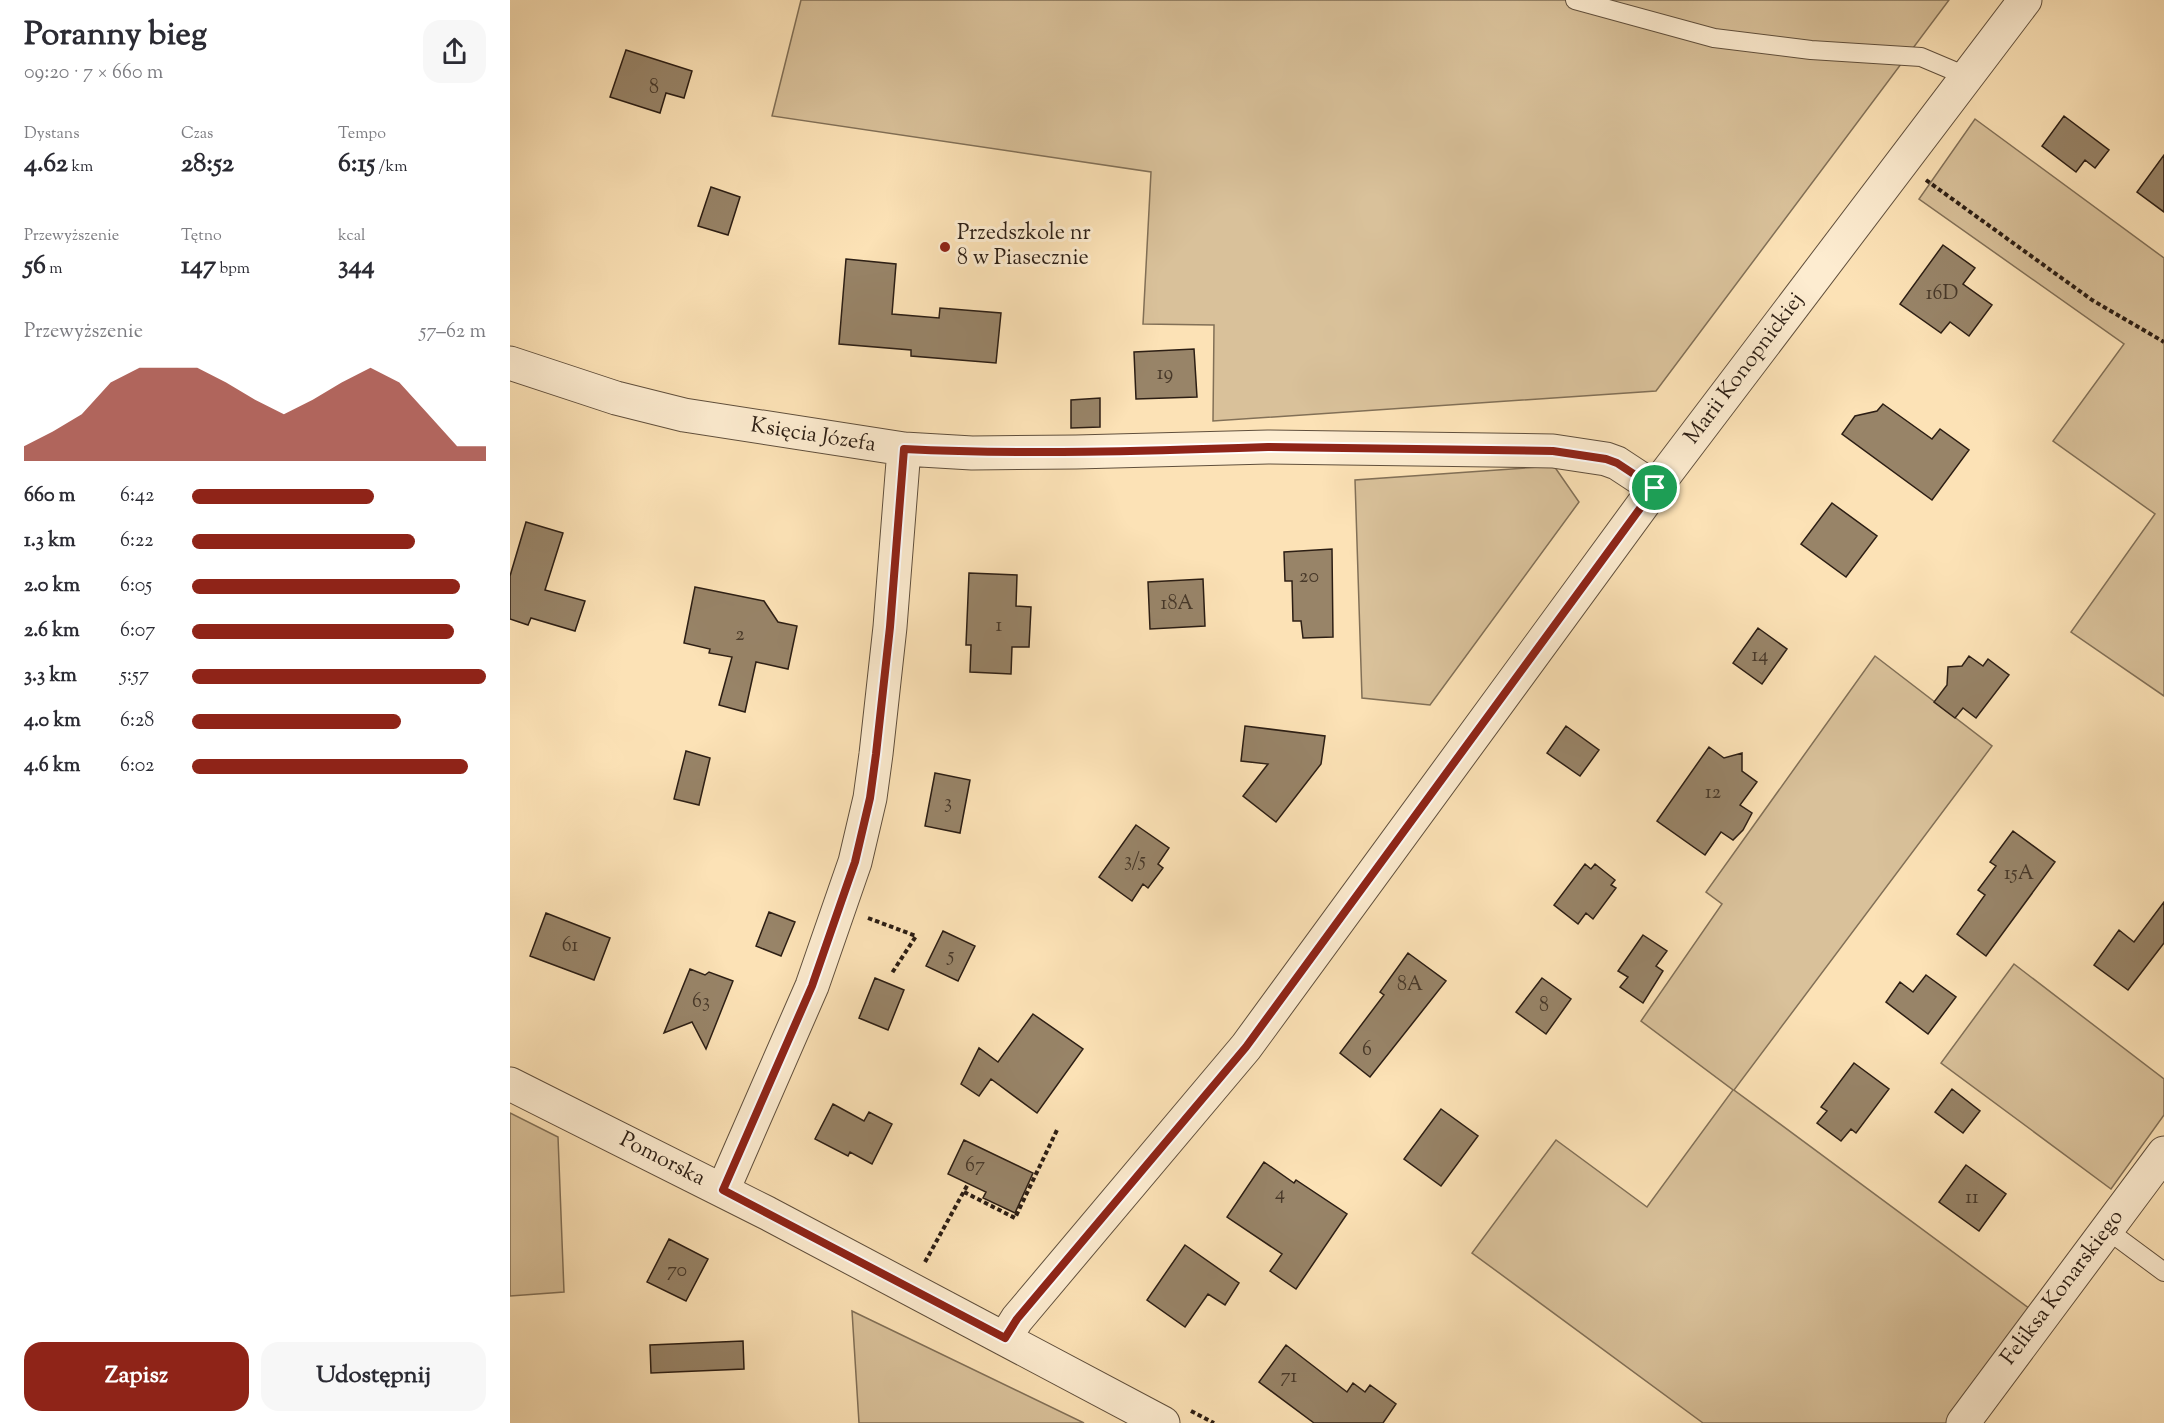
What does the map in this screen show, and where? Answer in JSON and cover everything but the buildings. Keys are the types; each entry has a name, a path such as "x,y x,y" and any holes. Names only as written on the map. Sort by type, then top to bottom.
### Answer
{"street":[{"name":"Marii Konopnickiej","path":"1005,1338 1017,1319 1246,1047 1655,488 2025,0"},
{"name":"Księcia Józefa","path":"510,363 616,398 684,415 904,449 972,453 1268,447 1553,451 1606,459 1617,463 1655,488"},
{"path":"723,1190 812,986 855,862 870,798 876,754 890,627 904,449"},
{"name":"Pomorska","path":"510,1084 723,1190 1163,1423"},
{"name":"Feliksa Konarskiego","path":"1963,1423 2164,1153"}],"lane":[{"path":"1575,0 1714,38 1812,51 1921,57 1966,76"},
{"path":"2106,1229 2164,1272"}],"path":[{"path":"1902,162 2092,300 2164,342"},
{"path":"866,917 916,936 892,973"},
{"path":"964,1192 1015,1218 1057,1130"},
{"path":"930,1255 968,1184"}],"shaded area":[{"path":"801,0 1949,0 1656,391 1213,421 1214,325 1143,324 1151,172 772,116"},
{"path":"1975,119 2164,258 2164,696 2071,632 2155,514 2053,441 2124,344 1919,199"},
{"path":"1554,466 1579,502 1430,705 1362,698 1355,480"},
{"path":"1875,656 1992,746 1734,1090 2030,1309 1947,1423 1703,1423 1472,1253 1556,1140 1647,1207 1733,1090 1641,1021 1722,904 1706,892"},
{"path":"2014,964 2164,1079 2164,1115 2111,1189 1941,1063"},
{"path":"510,1113 558,1137 564,1292 510,1296"},
{"path":"852,1311 1084,1423 859,1423"}],"place":[{"name":"Przedszkole nr 8 w Piasecznie","path":"945,247"}],"route":[{"path":"1268,447 1553,451 1606,459 1617,463 1655,488 1246,1047 1017,1319 1005,1338 723,1190 812,986 855,862 870,798 876,754 890,627 904,449 972,453 1268,447"}]}
